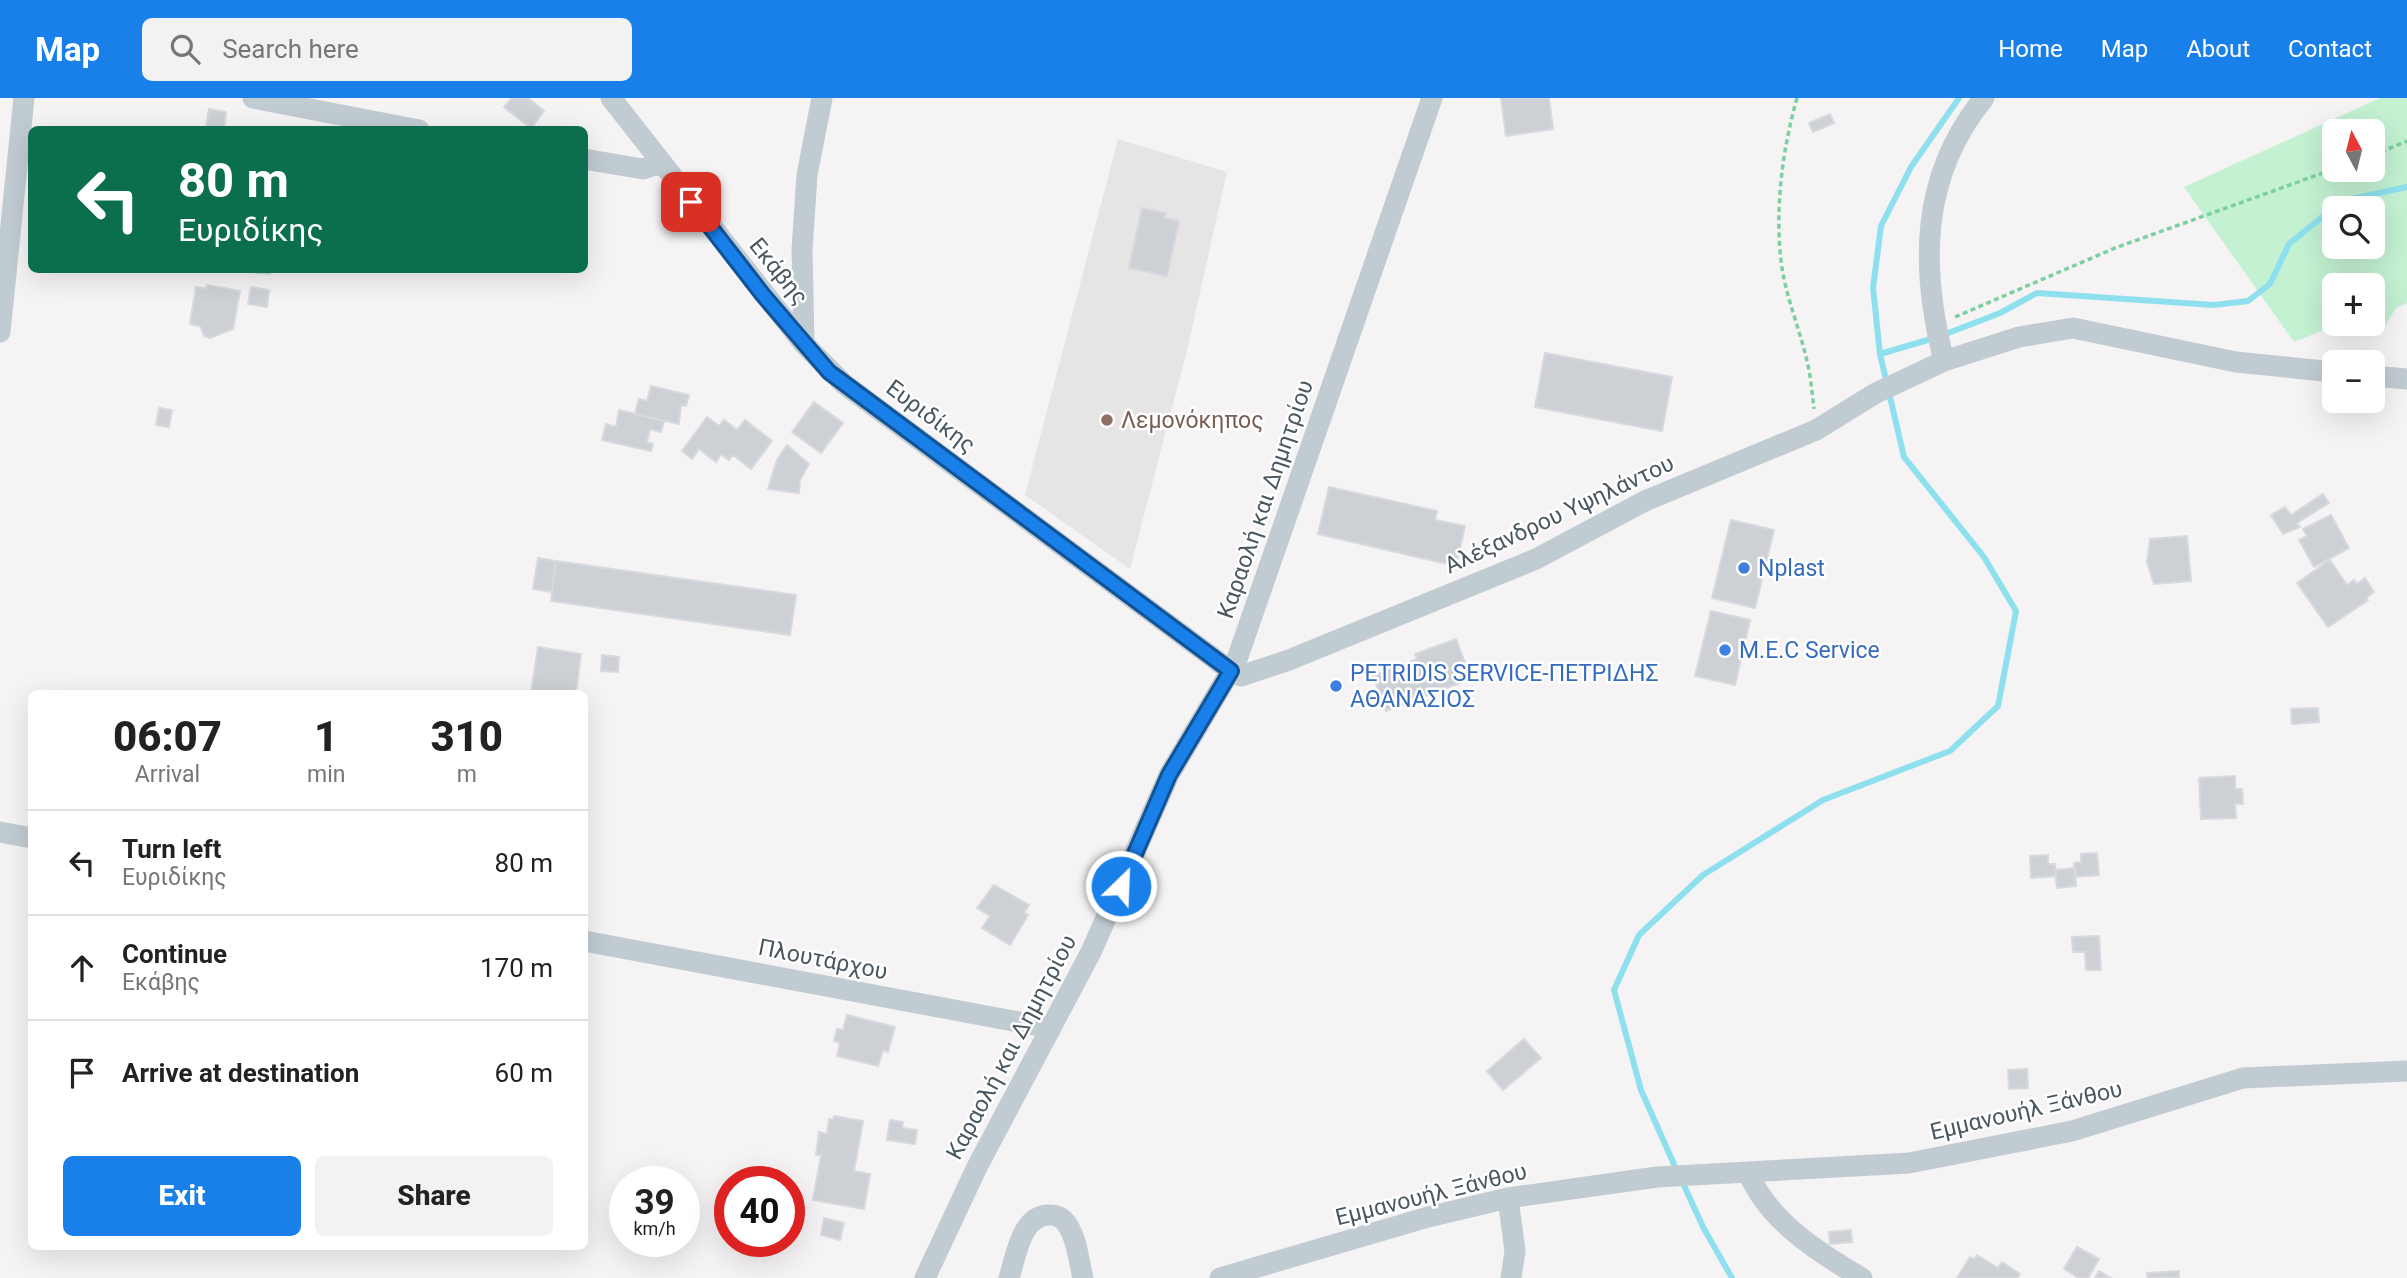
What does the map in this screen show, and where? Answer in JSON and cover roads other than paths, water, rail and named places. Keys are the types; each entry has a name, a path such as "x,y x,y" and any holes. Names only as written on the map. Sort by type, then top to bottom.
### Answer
{"street":[{"path":"0,332 24,98"},
{"path":"253,98 398,126"},
{"name":"Εκάβης","path":"611,98 804,344"},
{"path":"804,344 802,250 807,175 822,98"},
{"name":"Καραολή και Δημητρίου","path":"925,1278 977,1167 1096,942 1169,775 1231,671 1432,98"},
{"path":"1944,361 1936,326 1931,243 1937,180 1955,138 1984,98"},
{"path":"588,160 643,169 661,163"},
{"name":"Αλέξανδρου Υψηλάντου","path":"1231,671 1241,676 1289,660 1524,564 1644,500 1816,430 1876,393 1944,361 2019,337 2073,328 2235,362 2322,371"},
{"name":"Ευριδίκης","path":"804,344 844,384 1231,671"},
{"path":"2385,377 2407,379"},
{"path":"0,832 28,837"},
{"name":"Πλουτάρχου","path":"588,942 1051,1028"},
{"name":"Εμμανουήλ Ξάνθου","path":"1220,1278 1428,1217 1508,1198 1657,1177 1856,1168 1962,1154 2072,1131 2244,1078 2407,1071"},
{"path":"1748,1172 1755,1189 1770,1209 1831,1260 1862,1278"},
{"path":"1508,1198 1515,1251 1511,1278"},
{"path":"1009,1278 1031,1222 1040,1216 1052,1215 1063,1219 1070,1227 1083,1278"}],"waterway":[{"path":"1677,1171 1641,1090 1614,990 1639,935 1703,875 1823,800 1950,751 1998,706 2016,611 1984,557 1904,457 1880,354 1873,288 1881,226 1911,167 1959,98"},
{"path":"1880,354 1938,337 2000,313 2037,293 2214,305 2248,301 2270,284 2289,244 2342,201 2407,187"},
{"path":"1682,1181 1703,1227 1732,1278"}],"place":[{"name":"Λεμονόκηπος","path":"1107,420"},
{"name":"Nplast","path":"1744,568"},
{"name":"M.E.C Service","path":"1725,650"},
{"name":"PETRIDIS SERVICE-ΠΕΤΡΙΔΗΣ ΑΘΑΝΑΣΙΟΣ","path":"1336,686"}]}
